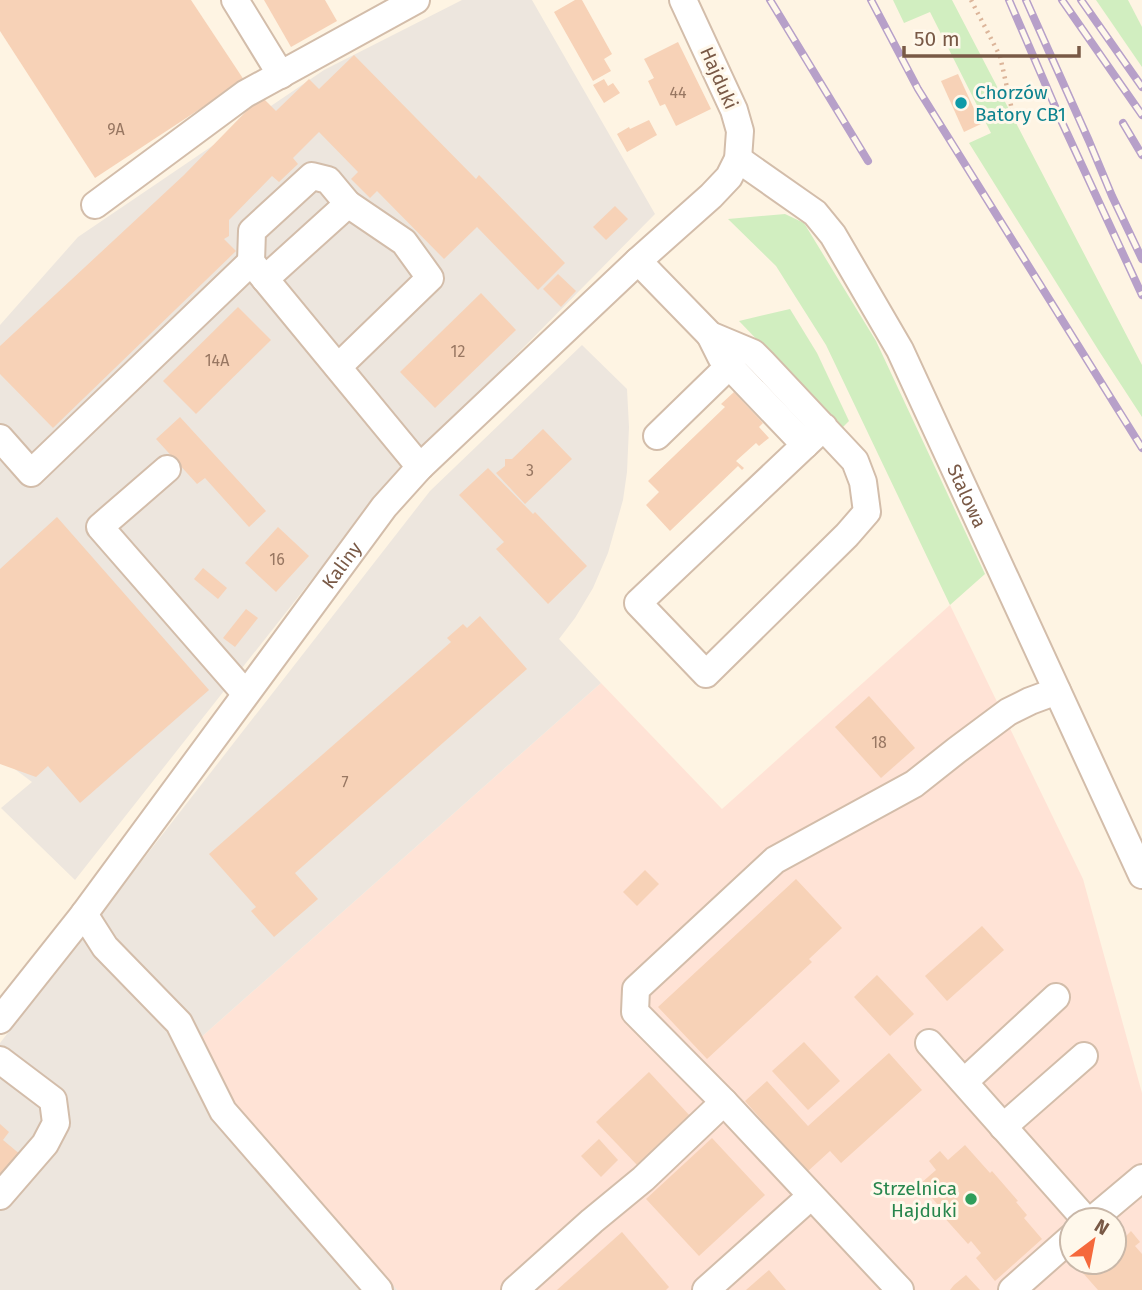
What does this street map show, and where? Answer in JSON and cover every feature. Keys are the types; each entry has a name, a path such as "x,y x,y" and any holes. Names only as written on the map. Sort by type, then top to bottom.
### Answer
{"street":[{"path":"235,0 281,75"},
{"path":"95,205 245,94 281,75 385,7 416,0"},
{"name":"Hajduki","path":"683,0 734,110 740,131 738,159"},
{"name":"Kaliny","path":"0,1020 84,914 384,507 420,467 638,261 711,196 729,177 738,159"},
{"name":"Stalowa","path":"738,159 815,213 833,235 900,350 1142,876"},
{"path":"338,367 430,278 404,242 348,204 328,180 312,176 252,231 258,271 420,467"},
{"path":"0,438 32,473 258,271 348,204"},
{"path":"638,261 710,335 721,357 729,366 814,436 855,461 863,482 867,512 706,674 638,603 814,436"},
{"path":"710,335 753,353 814,436"},
{"path":"657,436 729,366"},
{"path":"167,469 100,527 245,694"},
{"path":"900,1290 724,1102 635,1012 636,989 775,860 914,784 1008,712 1057,691"},
{"path":"84,914 105,947 179,1023 223,1111 379,1290"},
{"path":"964,1082 1056,997"},
{"path":"929,1043 1074,1206"},
{"path":"1003,1127 1084,1056"},
{"path":"0,1060 53,1100 56,1123 45,1144 0,1196"},
{"path":"515,1290 643,1179 724,1102"},
{"path":"1109,1206 1142,1178"},
{"path":"706,1290 811,1196"},
{"path":"1012,1290 1058,1249"}],"path":[{"path":"971,0 1000,56 1012,110 988,123"}],"shaded area":[{"path":"462,0 532,0 655,214 380,493 75,880 1,808 32,782 0,758 0,325 78,237 324,70"},
{"path":"582,345 627,389 629,427 623,500 608,553 593,588 559,639 601,683 198,1040 226,1097 397,1290 0,1290 0,1043 430,491"},
{"path":"950,605 1083,879 1142,1093 1142,1290 397,1290 226,1097 198,1040 601,683 722,809"}],"green space":[{"path":"893,0 952,0 1142,365 1142,417 969,143 991,133 930,12 904,23"},
{"path":"1096,0 1128,0 1142,27 1142,67"},
{"path":"785,214 804,223 876,341 985,574 950,605 826,345 776,266 728,219"},
{"path":"790,309 817,353 849,421 842,428 739,321"}],"building":[{"path":"0,0 191,0 244,80 95,178 0,31"},
{"path":"264,0 325,0 337,21 291,47"},
{"path":"575,0 582,0 612,54 604,59 611,71 593,81 554,12"},
{"path":"678,42 711,109 676,126 665,104 660,106 648,81 654,78 644,59"},
{"path":"354,55 476,179 479,175 565,263 538,290 477,227 444,259 377,191 370,198 351,179 358,172 319,132 293,158 298,164 279,182 272,176 229,220 229,236 224,239 236,251 53,428 0,374 0,346 184,175 261,96 276,111 309,79 319,89"},
{"name":"Chorzów Batory CB1","path":"958,74 981,124 964,132 941,81"},
{"path":"604,79 608,86 613,83 620,93 604,103 593,85"},
{"path":"649,120 657,135 627,152 617,134"},
{"path":"615,206 628,219 606,240 593,227"},
{"path":"558,274 576,291 561,307 543,289"},
{"path":"481,293 516,330 435,408 400,372"},
{"path":"238,307 271,340 196,414 163,381"},
{"path":"734,392 763,423 759,427 769,438 759,446 756,443 736,461 744,468 742,470 738,466 670,531 646,505 659,492 648,481 725,407 721,404"},
{"path":"180,417 266,511 249,527 205,478 197,484 156,439"},
{"path":"543,429 572,459 525,504 496,473 505,466 505,459 512,459"},
{"path":"488,468 587,566 548,604 496,549 504,542 459,495"},
{"path":"57,517 209,690 80,803 48,766 36,777 0,764 0,569"},
{"path":"278,527 309,556 276,592 245,563"},
{"path":"203,568 227,588 218,599 194,579"},
{"path":"246,609 258,618 235,647 223,638"},
{"path":"480,616 527,669 295,873 318,899 274,937 251,911 256,907 209,854 451,642 447,638 463,624 467,628"},
{"path":"869,696 915,748 881,778 835,727"},
{"path":"645,870 659,884 637,906 623,892"},
{"path":"796,879 842,928 809,959 812,962 707,1059 658,1007"},
{"path":"982,926 1004,950 947,1001 925,976"},
{"path":"877,975 914,1014 890,1036 854,997"},
{"path":"804,1042 840,1081 808,1110 772,1071"},
{"path":"889,1053 922,1090 841,1163 830,1151 807,1172 745,1101 767,1081 808,1126"},
{"path":"649,1072 691,1117 638,1166 596,1122"},
{"path":"0,1124 9,1132 3,1140 21,1155 0,1181"},
{"path":"712,1138 765,1195 699,1256 646,1199"},
{"path":"599,1139 618,1160 601,1177 581,1156"},
{"path":"965,1145 1018,1201 1016,1202 1027,1215 1024,1218 1042,1239 995,1281 976,1258 981,1253 971,1241 968,1244 942,1215 945,1213 920,1184 936,1170 929,1161 940,1151 948,1160"},
{"path":"1131,1231 1140,1242 1135,1246 1142,1254 1142,1290 1098,1290 1086,1276 1128,1276 1128,1234"},
{"path":"622,1232 669,1287 666,1290 557,1290"},
{"path":"769,1270 786,1290 746,1290"},
{"path":"966,1275 980,1290 950,1290 954,1285"}],"railway":[{"path":"770,0 868,161"},
{"path":"871,0 918,89 1142,448"},
{"path":"1009,0 1142,295"},
{"path":"1026,0 1142,259"},
{"path":"1062,0 1142,115"},
{"path":"1081,0 1142,87"},
{"path":"1123,123 1142,155"}],"place":[{"name":"Chorzów Batory CB1","path":"961,103"},
{"name":"Strzelnica Hajduki","path":"971,1199"}]}
